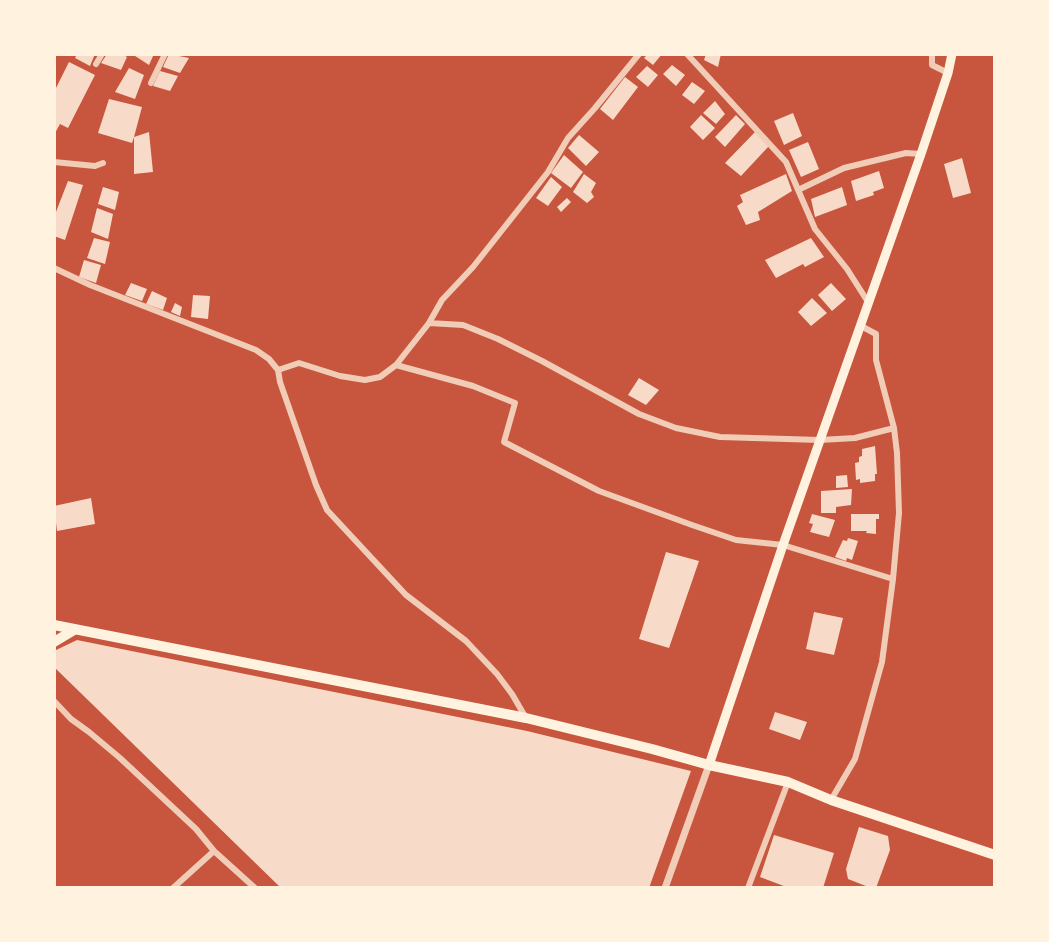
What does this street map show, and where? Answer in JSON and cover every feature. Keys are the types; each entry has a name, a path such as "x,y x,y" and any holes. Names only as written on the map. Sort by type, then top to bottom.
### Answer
{"main road":[{"path":"709,765 783,545 921,154 953,54"},
{"path":"54,625 526,718 709,765 788,782 831,800 995,855"},
{"path":"54,642 74,630"}],"street":[{"path":"96,64 102,54"},
{"path":"151,83 165,54"},
{"path":"278,370 299,363 340,376 365,380 380,377 397,365 429,323 442,300 473,267 548,172 568,138 639,54"},
{"path":"687,54 786,162 815,229 847,269 868,302"},
{"path":"932,54 932,65 948,73"},
{"path":"798,190 844,168 906,153 921,154"},
{"path":"54,162 95,166 103,163"},
{"path":"54,268 90,285 256,350 269,359 278,370 327,510 406,595 466,641 497,674 526,718"},
{"path":"429,323 463,325 498,339 542,360 639,414 676,428 720,437 820,440 855,438 894,428"},
{"path":"831,800 855,759 882,662 899,513 894,428 876,360 876,334 861,326"},
{"path":"397,365 473,386 515,403 503,442 599,491 736,540 783,545 893,579"},
{"path":"54,701 71,719 120,758 255,888"},
{"path":"665,888 709,765"},
{"path":"751,887 788,782"},
{"path":"173,888 214,851"}],"building":[{"path":"77,54 95,54 90,66 75,58"},
{"path":"107,54 122,54 127,57 121,70 101,63"},
{"path":"132,54 154,54 149,65"},
{"path":"169,54 189,58 180,73 163,67"},
{"path":"648,54 662,54 653,65 644,58"},
{"path":"706,54 721,54 718,67 704,60"},
{"path":"69,62 95,75 68,128 60,124 54,135 54,92"},
{"path":"672,65 685,75 676,86 663,74"},
{"path":"647,66 658,75 648,87 636,77"},
{"path":"129,68 144,75 135,99 115,92"},
{"path":"160,71 178,76 170,91 153,86"},
{"path":"625,77 638,87 613,120 600,109"},
{"path":"692,82 705,91 694,104 682,95"},
{"path":"109,99 142,107 132,143 98,133"},
{"path":"715,101 725,114 716,124 703,113"},
{"path":"793,113 802,136 784,145 774,121"},
{"path":"701,115 715,128 703,140 690,127"},
{"path":"736,115 745,124 725,147 715,137"},
{"path":"149,132 153,172 134,174 134,137"},
{"path":"755,132 769,146 741,176 725,163"},
{"path":"579,135 599,152 586,166 568,148"},
{"path":"808,142 819,169 801,177 789,150"},
{"path":"564,155 583,172 571,188 551,173"},
{"path":"962,158 971,193 953,198 944,164"},
{"path":"879,171 884,188 873,192 874,195 856,201 851,181"},
{"path":"584,174 596,183 591,192 594,197 587,203 573,192"},
{"path":"786,174 792,191 758,212 760,220 746,225 737,206 743,202 740,195"},
{"path":"551,177 562,187 548,206 536,198"},
{"path":"68,181 83,185 65,240 54,236 54,217"},
{"path":"103,187 119,192 115,210 98,204"},
{"path":"842,187 847,205 815,217 811,199"},
{"path":"567,198 571,202 561,212 557,207"},
{"path":"97,208 113,214 108,239 91,232"},
{"path":"94,238 110,242 105,264 87,258"},
{"path":"811,238 824,257 776,278 765,260"},
{"path":"84,260 101,265 96,283 79,277"},
{"path":"131,283 147,289 142,301 125,295"},
{"path":"831,283 846,299 832,311 818,295"},
{"path":"152,291 167,298 163,310 146,304"},
{"path":"193,295 210,296 208,319 191,317"},
{"path":"812,298 827,313 811,326 798,312"},
{"path":"175,303 182,307 180,316 171,312"},
{"path":"639,378 659,390 646,405 628,395"},
{"path":"875,446 875,481 860,483 860,479 856,480 855,463 859,462 859,457 862,456 862,449"},
{"path":"847,475 848,487 836,488 836,476"},
{"path":"852,489 851,505 836,507 836,513 821,513 821,491"},
{"path":"91,498 95,524 57,531 54,506"},
{"path":"812,514 835,520 829,537 810,532"},
{"path":"851,514 879,514 879,519 876,519 876,534 851,531"},
{"path":"848,538 858,541 852,560 847,558 846,561 835,557 843,540 847,541"},
{"path":"666,552 699,561 669,648 639,639"},
{"path":"814,612 843,618 834,655 806,649"},
{"path":"77,640 527,731 691,771 649,888 281,888 54,667 54,651"},
{"path":"775,712 807,722 800,740 769,729"},
{"path":"859,827 888,836 890,850 876,888 848,879 846,869"},
{"path":"774,835 834,853 823,888 789,888 760,877"}]}
